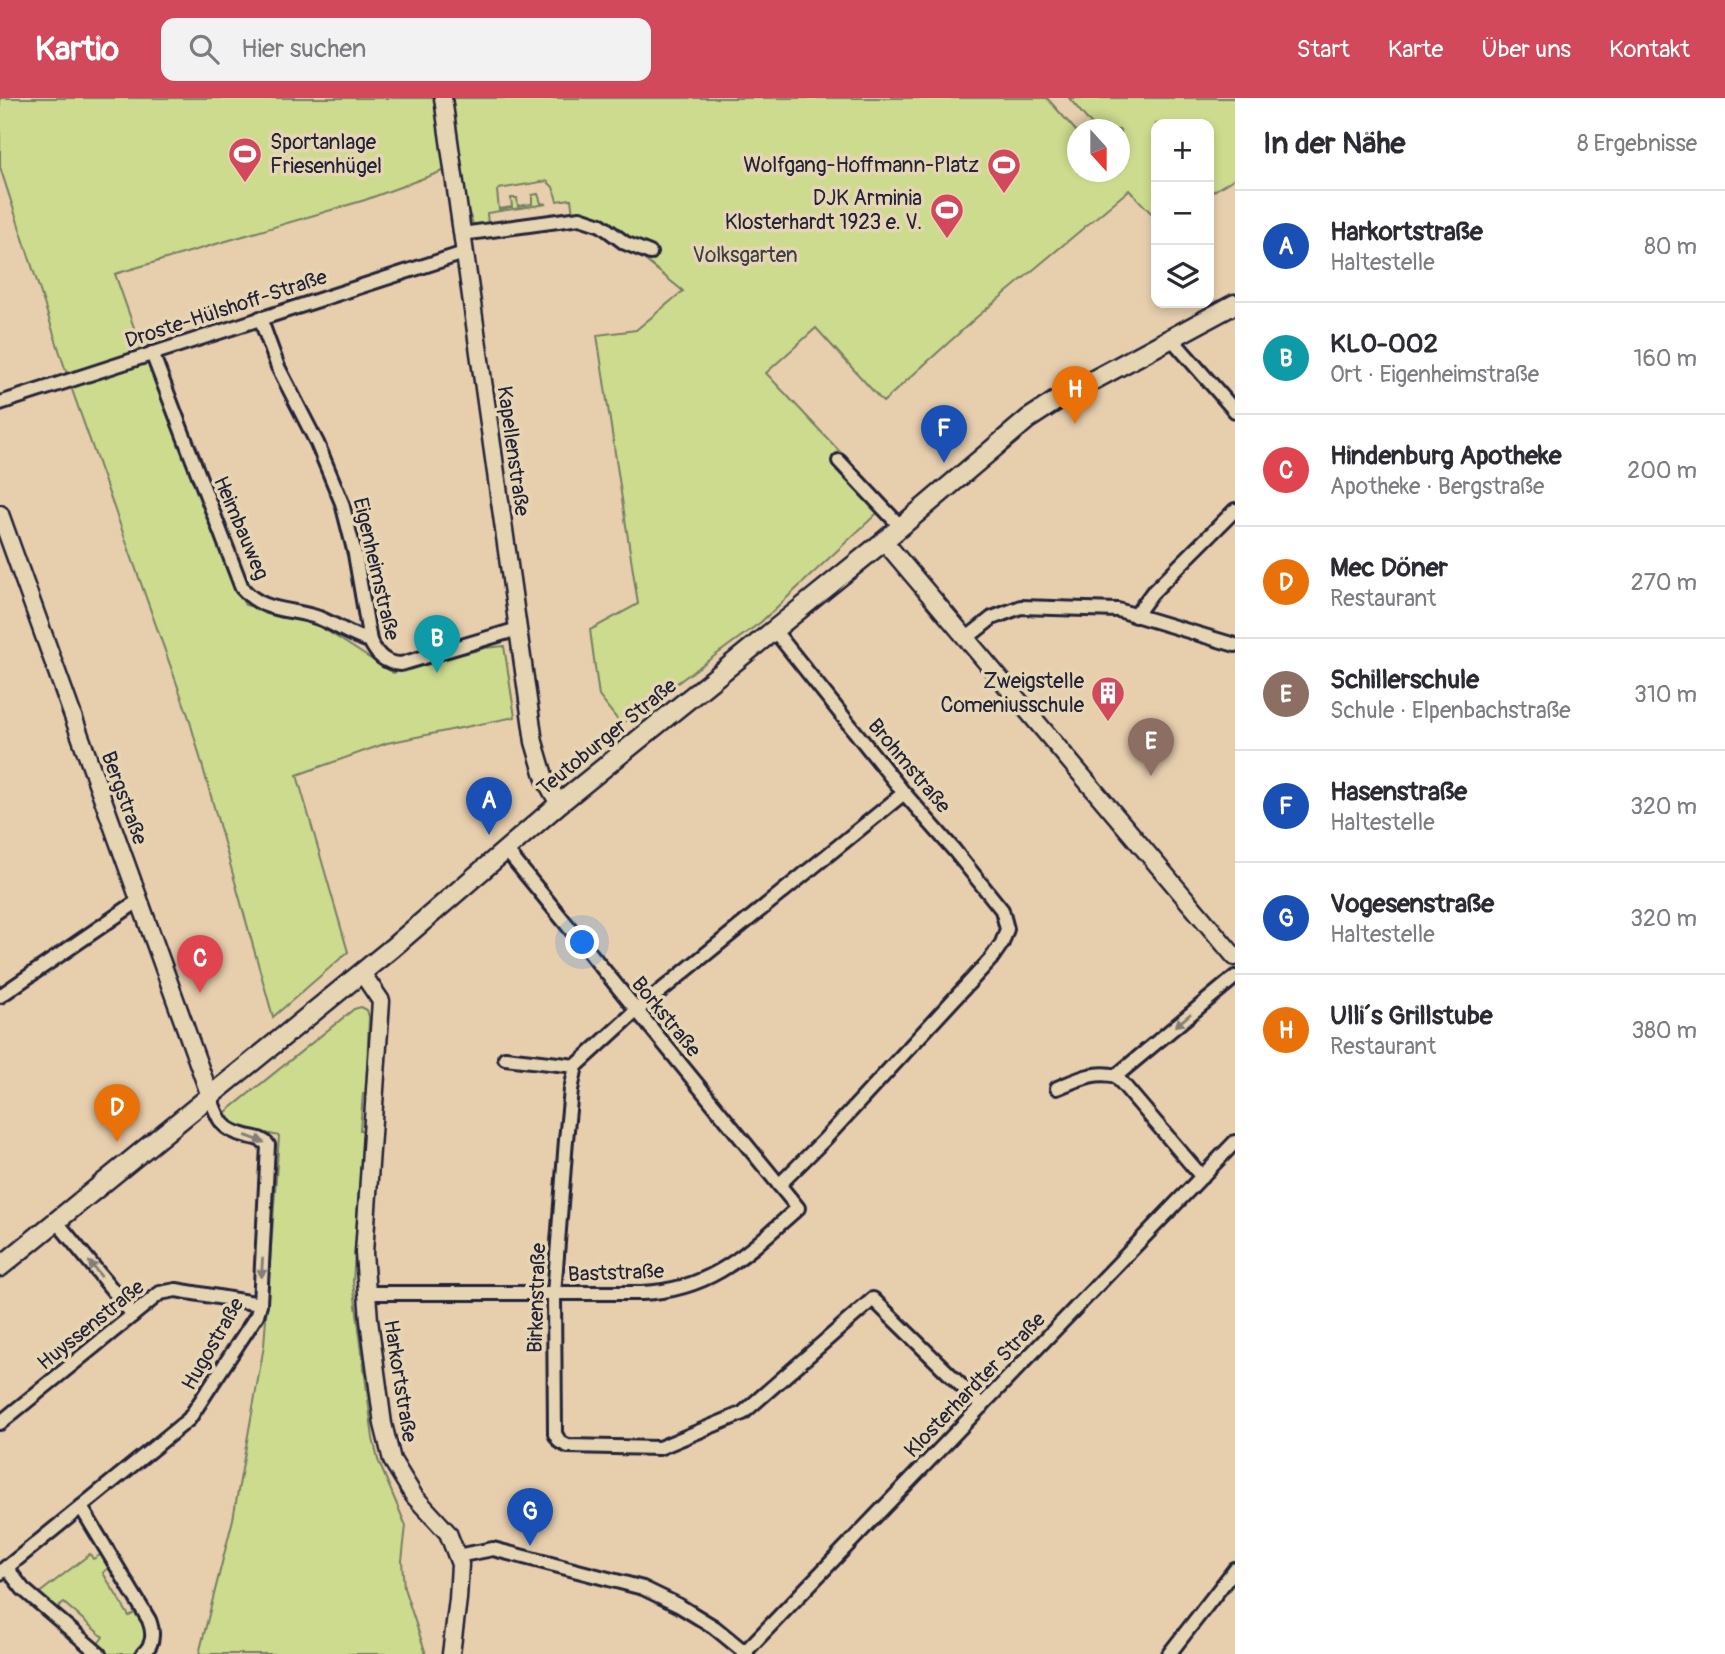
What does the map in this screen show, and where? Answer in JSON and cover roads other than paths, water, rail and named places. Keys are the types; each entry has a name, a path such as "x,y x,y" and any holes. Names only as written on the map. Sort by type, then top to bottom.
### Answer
{"main road":[{"name":"Teutoburger Straße","path":"0,1268 362,973 559,804 884,541 1036,414 1062,397 1235,304"}],"street":[{"name":"Kapellenstraße","path":"443,98 538,763 559,804"},
{"path":"462,233 580,218 601,225 625,243 650,253"},
{"name":"Droste-Hülshoff-Straße","path":"0,403 464,253"},
{"name":"Eigenheimstraße","path":"260,318 278,367 317,443 342,503 357,563 370,640 380,657 389,663 401,664 518,629"},
{"path":"1171,338 1235,411"},
{"name":"Heimbauweg","path":"152,353 242,588 265,606 319,619 346,633 370,640"},
{"path":"839,461 901,527"},
{"path":"1135,616 1152,593 1235,510"},
{"name":"Bergstraße","path":"0,514 210,1096"},
{"path":"884,541 1235,957"},
{"path":"967,638 992,618 1021,607 1118,610 1235,645"},
{"name":"Brohmstraße","path":"774,630 904,793 1002,910 1007,929 1002,943 984,967 779,1185"},
{"path":"505,1058 576,1066 636,1011 904,793"},
{"name":"Borkstraße","path":"506,850 797,1208"},
{"path":"0,996 138,901"},
{"name":"Harkortstraße","path":"362,973 381,1001 364,1253 366,1293 382,1416 396,1468 408,1488 448,1533 457,1556 461,1573 452,1654"},
{"path":"1116,1076 1235,976"},
{"name":"Birkenstraße","path":"576,1066 567,1127 554,1294 555,1434 560,1441 568,1446 659,1448 743,1413 873,1299 982,1406"},
{"path":"1058,1088 1089,1075 1106,1073 1116,1076 1202,1177"},
{"name":"Hugostraße","path":"99,1654 3,1570 189,1419 257,1315 260,1304 268,1145 264,1141 227,1128 218,1119 210,1096"},
{"name":"Klosterhardter Straße","path":"745,1653 1235,1142"},
{"name":"Baststraße","path":"366,1293 657,1293 699,1283 727,1267 797,1208"},
{"path":"57,1222 133,1315"},
{"name":"Huyssenstraße","path":"0,1423 160,1293 176,1290 260,1304"},
{"path":"81,1507 149,1620 153,1635 151,1644 143,1654"},
{"path":"457,1556 493,1549 642,1588 678,1605 714,1628 745,1653"},
{"path":"1175,1652 1235,1569"}],"place":[{"name":"Sportanlage Friesenhügel","path":"245,184"},
{"name":"Wolfgang-Hoffmann-Platz","path":"1004,195"},
{"name":"DJK Arminia Klosterhardt 1923 e. V.","path":"947,240"},
{"name":"Ulli´s Grillstube","path":"1075,424"},
{"name":"Hasenstraße","path":"944,463"},
{"name":"KLO-002","path":"437,673"},
{"name":"Zweigstelle Comeniusschule","path":"1108,723"},
{"name":"Schillerschule","path":"1151,776"},
{"name":"Harkortstraße","path":"489,835"},
{"name":"Hindenburg Apotheke","path":"200,993"},
{"name":"Mec Döner","path":"117,1142"},
{"name":"Vogesenstraße","path":"530,1546"}],"park label":[{"name":"Volksgarten","path":"745,255"}]}
